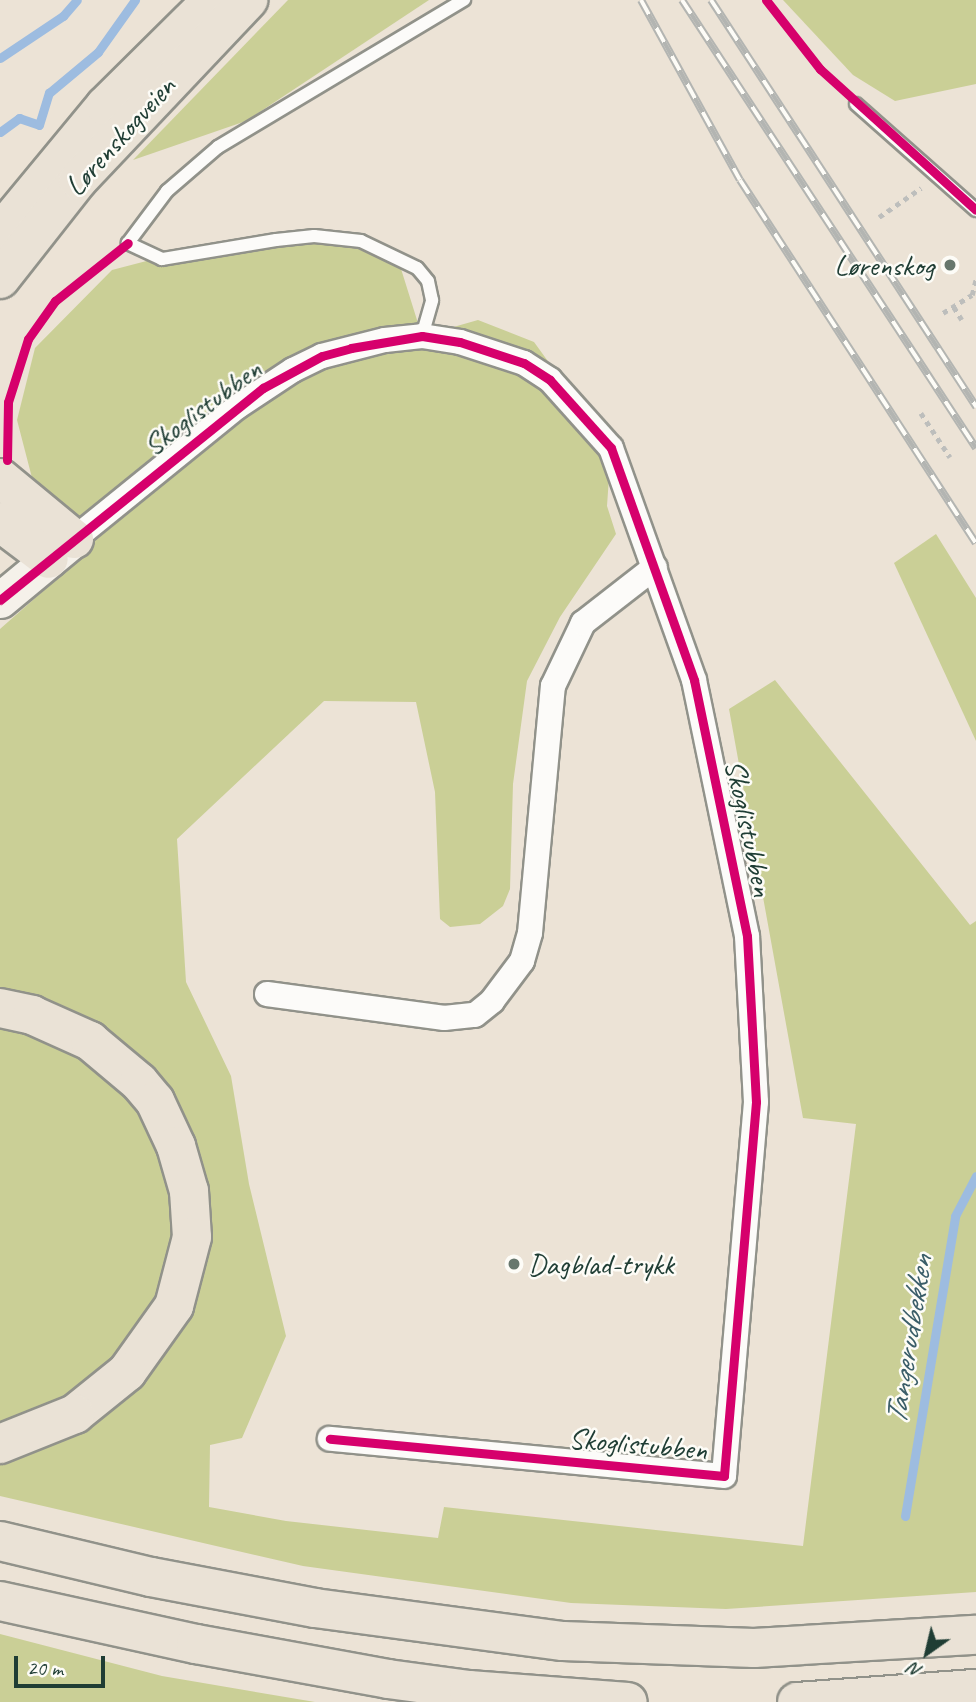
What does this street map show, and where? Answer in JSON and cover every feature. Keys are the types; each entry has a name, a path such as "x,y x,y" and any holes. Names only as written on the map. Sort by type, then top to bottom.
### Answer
{"highway":[{"name":"Lørenskogveien","path":"0,279 12,240 105,106 212,0"},
{"name":"Lørenskogveien","path":"12,240 248,0"},
{"path":"0,297 12,240"},
{"path":"0,478 61,549"},
{"path":"0,522 61,549"},
{"path":"0,1008 32,1015 90,1041 139,1082 155,1101 176,1146 189,1191 192,1237 174,1306 154,1340 127,1373 75,1414 0,1444"},
{"path":"0,1541 150,1577 315,1608 563,1641 754,1648 976,1635"},
{"path":"0,1601 196,1644 376,1677 469,1690 628,1702"},
{"path":"797,1702 976,1689"}],"street":[{"name":"Skoglistubben","path":"61,549 237,407 293,370 351,348 422,336 460,342 524,363 550,380 611,448 694,680 747,936 756,1102 724,1476 330,1439"},
{"path":"0,600 61,549"},
{"path":"267,995 444,1018 474,1015 492,1001 522,961 530,933 553,686 583,624 655,567"}],"lane":[{"path":"422,336 432,300 428,281 417,268 362,241 289,239 162,258 128,243 167,191 218,148 464,0"},
{"path":"856,104 976,210"}],"path":[{"path":"879,216 937,173"},
{"path":"943,313 972,295 976,279"},
{"path":"972,295 976,302"},
{"path":"954,307 962,320"},
{"path":"921,413 950,457"}],"green space":[{"path":"288,0 429,0 246,121 133,160"},
{"path":"783,0 976,0 976,84 895,101 853,75"},
{"path":"338,235 397,256 422,336 478,320 534,342 611,448 607,506 616,534 560,617 527,681 513,784 510,889 503,906 480,924 450,927 440,919 435,792 416,702 324,701 177,839 186,982 231,1076 249,1184 286,1336 242,1438 210,1445 209,1507 286,1521 438,1538 444,1507 803,1546 856,1124 803,1118 729,709 775,680 970,925 976,921 976,1592 726,1609 571,1603 303,1566 0,1496 0,629 58,578 17,420 35,348 112,270 181,252"},
{"path":"936,534 976,598 976,741 894,563"},
{"path":"0,1634 162,1676 315,1702 0,1702"}],"waterway":[{"path":"0,58 63,16 77,0"},
{"path":"0,132 19,118 39,125 49,93 98,52 135,0"},
{"name":"Tangerudbekken","path":"905,1516 955,1216 976,1176"}],"railway":[{"path":"641,0 740,180 976,543"},
{"path":"682,0 976,448"},
{"path":"711,0 976,407"}],"cycle path":[{"path":"766,0 820,69 976,210"},
{"path":"7,460 8,402 28,339 55,301 128,243"},
{"path":"0,600 263,388 322,356 351,348 422,336 460,342 524,363 550,380 611,448 694,680 747,936 756,1102 724,1476 330,1439"}],"place":[{"name":"Lørenskog","path":"950,265"},
{"name":"Dagblad-trykk","path":"514,1264"}]}
